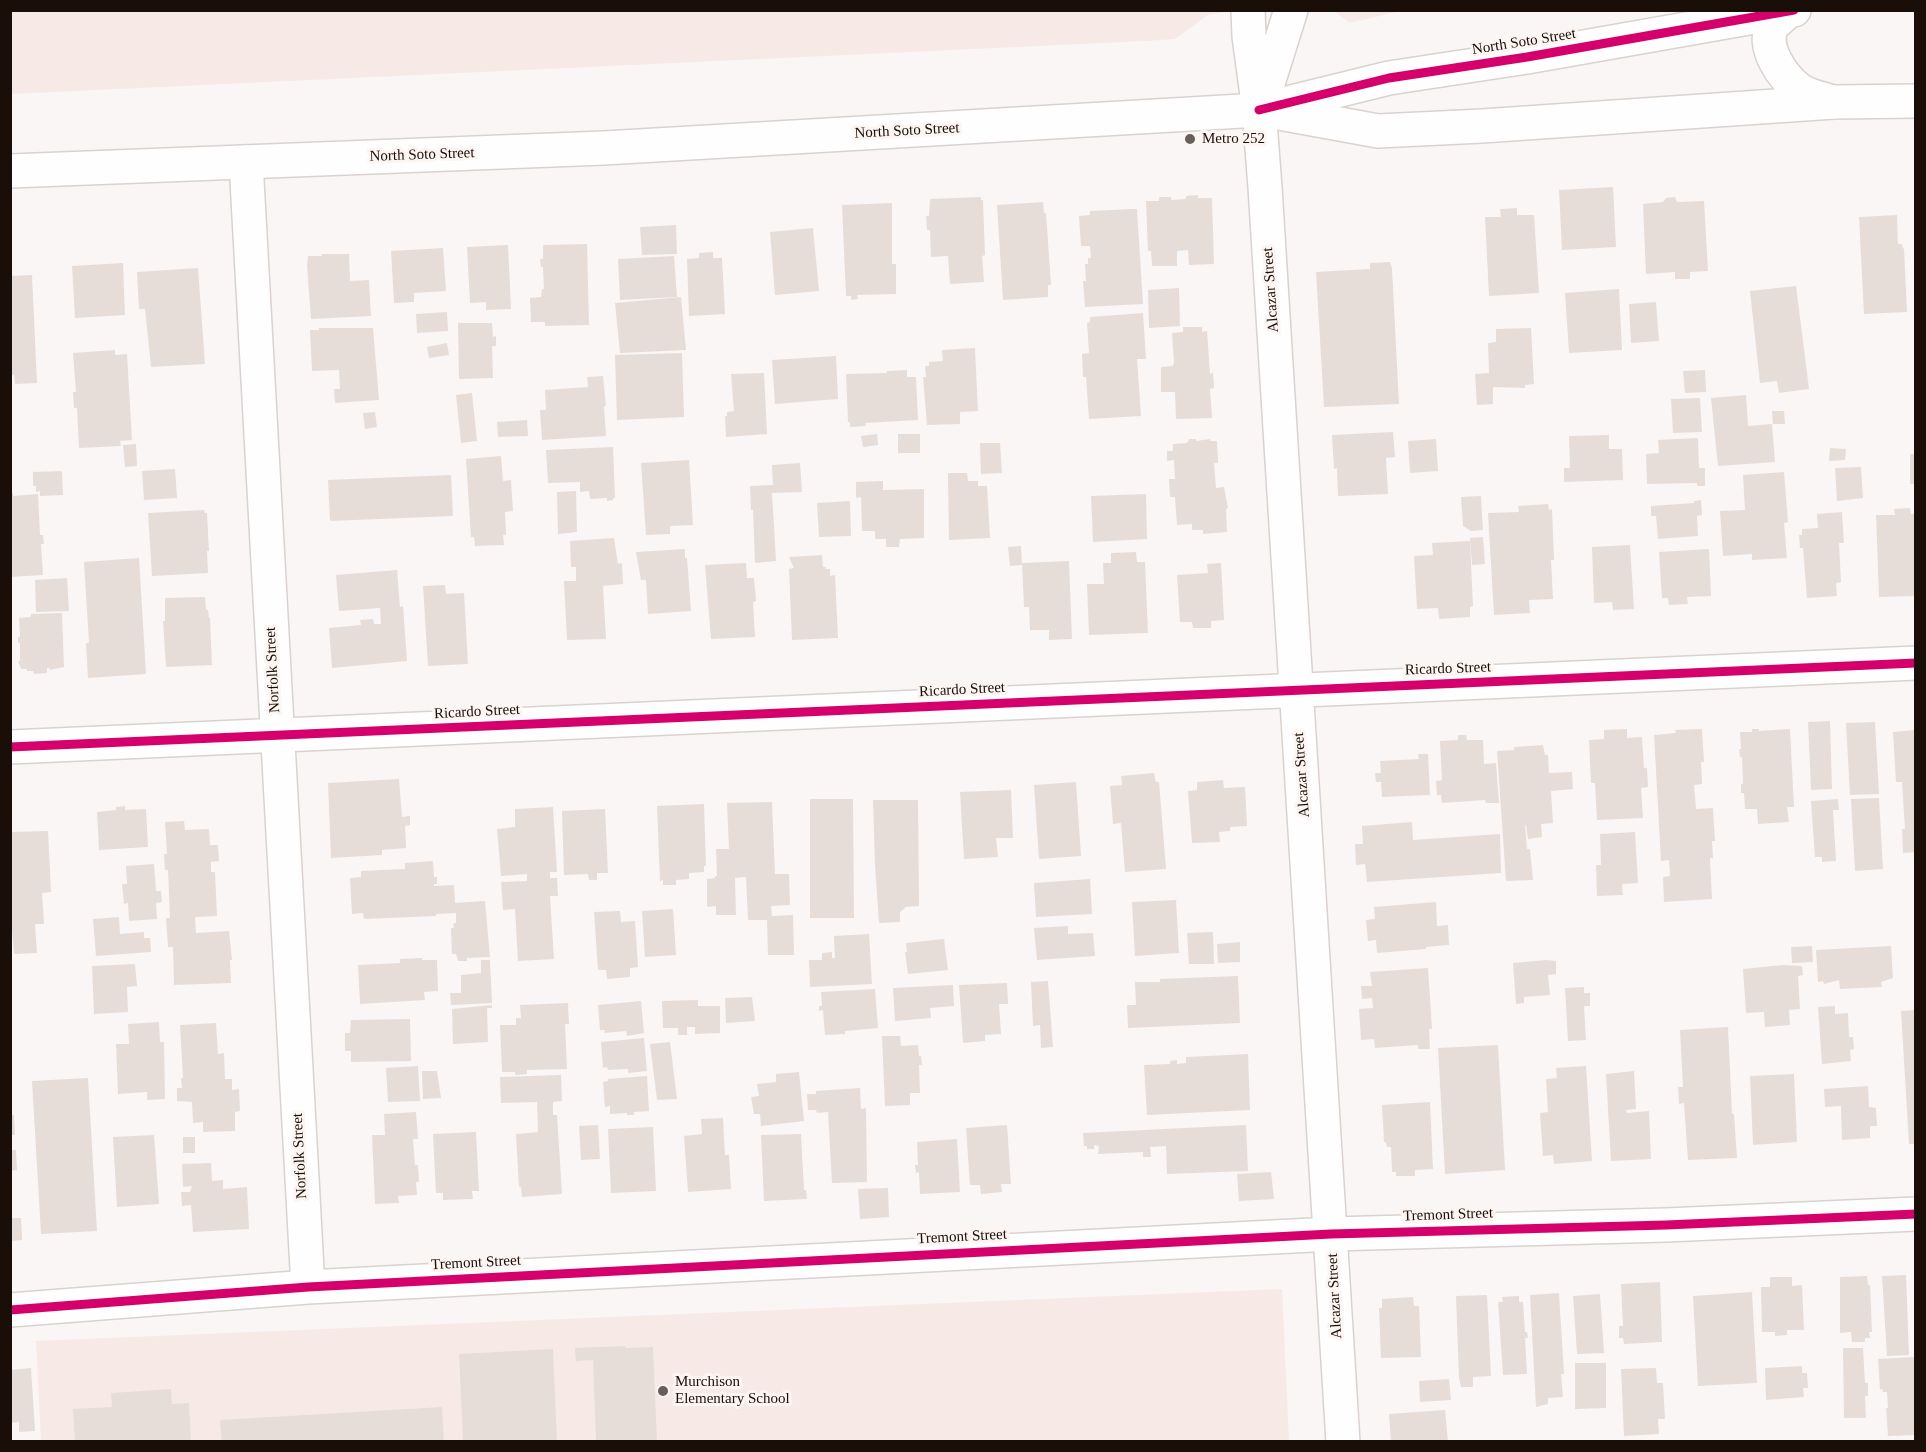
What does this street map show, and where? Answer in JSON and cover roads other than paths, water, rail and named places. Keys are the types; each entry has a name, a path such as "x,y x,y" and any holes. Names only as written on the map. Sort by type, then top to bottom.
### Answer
{"street":[{"name":"Alcazar Street","path":"1248,10 1259,110 1343,1442"},
{"name":"Alcazar Street","path":"1259,110 1291,10"},
{"name":"North Soto Street","path":"10,171 604,148 1259,110 1389,78 1527,57 1791,11"},
{"path":"1791,11 1772,26 1770,41 1776,64 1798,89 1834,102"},
{"path":"1259,110 1378,131 1834,102 1916,101"},
{"name":"Norfolk Street","path":"246,162 308,1287"},
{"name":"Ricardo Street","path":"10,747 1916,663"},
{"name":"Tremont Street","path":"10,1310 308,1287 1331,1233 1666,1225 1916,1214"}],"place":[{"name":"Metro 252","path":"1190,139"},
{"name":"Murchison Elementary School","path":"663,1391"}]}
